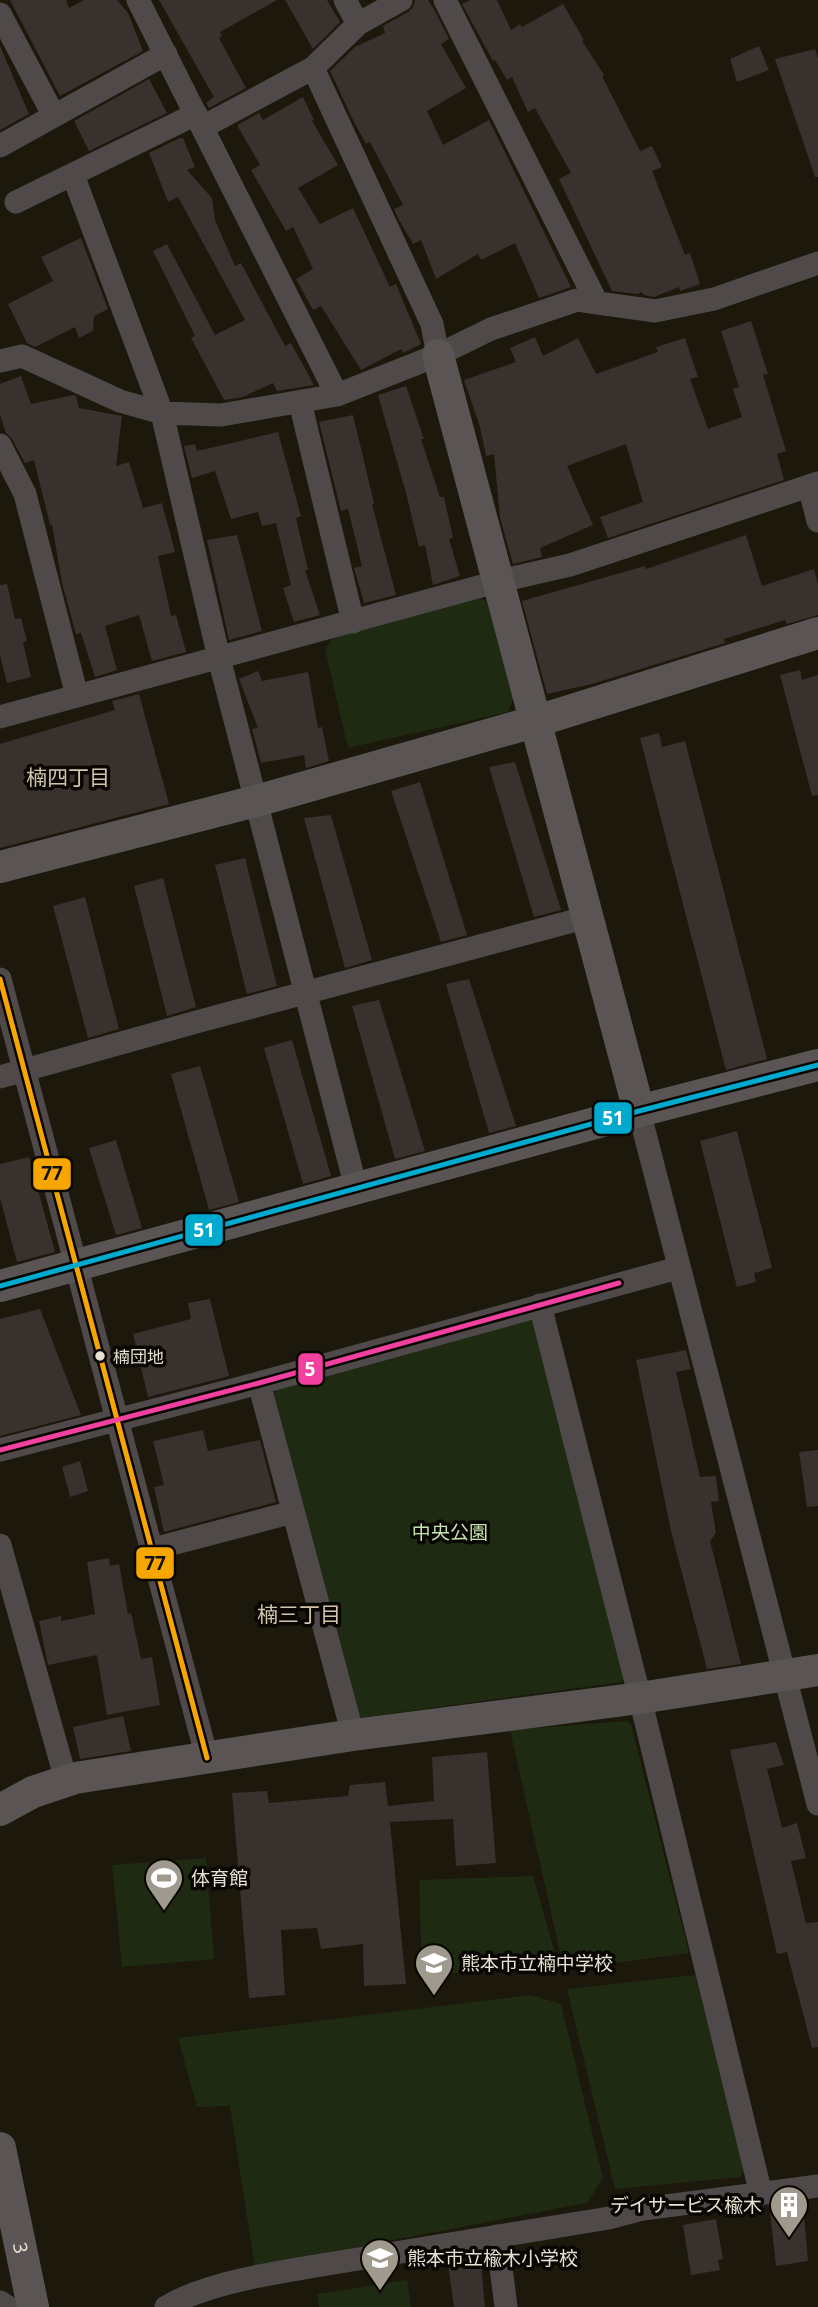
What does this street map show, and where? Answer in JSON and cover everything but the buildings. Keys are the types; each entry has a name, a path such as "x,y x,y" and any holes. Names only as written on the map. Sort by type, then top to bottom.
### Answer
{"street":[{"path":"138,0 337,395"},
{"path":"345,0 358,23"},
{"path":"16,202 313,68 358,23 401,0"},
{"path":"445,0 597,303"},
{"path":"0,14 54,116"},
{"path":"0,146 166,54"},
{"path":"313,68 432,324 818,1804"},
{"path":"73,175 162,413 219,658 356,1188"},
{"path":"0,362 22,356 120,401 162,413 221,415 337,395 438,355 491,329 577,300 655,311 714,299 818,263"},
{"path":"300,402 353,622"},
{"path":"0,445 25,494 77,696"},
{"path":"0,717 500,581 570,565 813,484 818,521"},
{"path":"0,867 256,801 537,721 818,633"},
{"path":"0,1077 588,917"},
{"path":"0,979 207,1758"},
{"path":"0,1286 639,1111 818,1065"},
{"path":"0,1451 678,1268"},
{"path":"540,1305 640,1698 761,2194"},
{"path":"259,1383 353,1735"},
{"path":"153,1549 293,1512"},
{"path":"0,1545 66,1780"},
{"path":"0,1810 33,1792 66,1780 353,1735 640,1698 818,1670"},
{"name":"3","path":"0,2148 33,2307"},
{"path":"166,2307 192,2294 221,2285 322,2265 609,2218 643,2208 818,2186"},
{"path":"497,2236 506,2307"},
{"path":"0,2302 8,2307"}],"green space":[{"path":"475,597 486,601 514,696 508,712 348,748 325,649 338,631"},
{"name":"中央公園","path":"528,1319 536,1324 627,1670 622,1682 358,1718 274,1394 279,1385"},
{"path":"627,1721 631,1724 689,1953 564,1970 510,1730"},
{"name":"体育館","path":"206,1858 214,1959 122,1967 112,1865"},
{"path":"533,1876 560,1970 422,1974 419,1880"},
{"path":"695,1975 744,2171 740,2177 615,2189 567,1989"},
{"path":"531,1995 561,2004 603,2178 587,2203 255,2269 230,2106 197,2107 178,2038"},
{"path":"407,2280 411,2307 319,2307 317,2294"}],"transit line":[{"name":"77","path":"0,979 207,1758"},
{"name":"51","path":"0,1286 639,1111 818,1065"},
{"name":"5","path":"0,1450 259,1383 619,1283"}],"place":[{"name":"楠団地","path":"100,1356"},
{"name":"体育館","path":"164,1912"},
{"name":"熊本市立楠中学校","path":"434,1997"},
{"name":"デイサービス楡木","path":"789,2239"},
{"name":"熊本市立楡木小学校","path":"380,2292"}],"district":[{"name":"楠四丁目","path":"68,777"},
{"name":"楠三丁目","path":"299,1614"}]}
